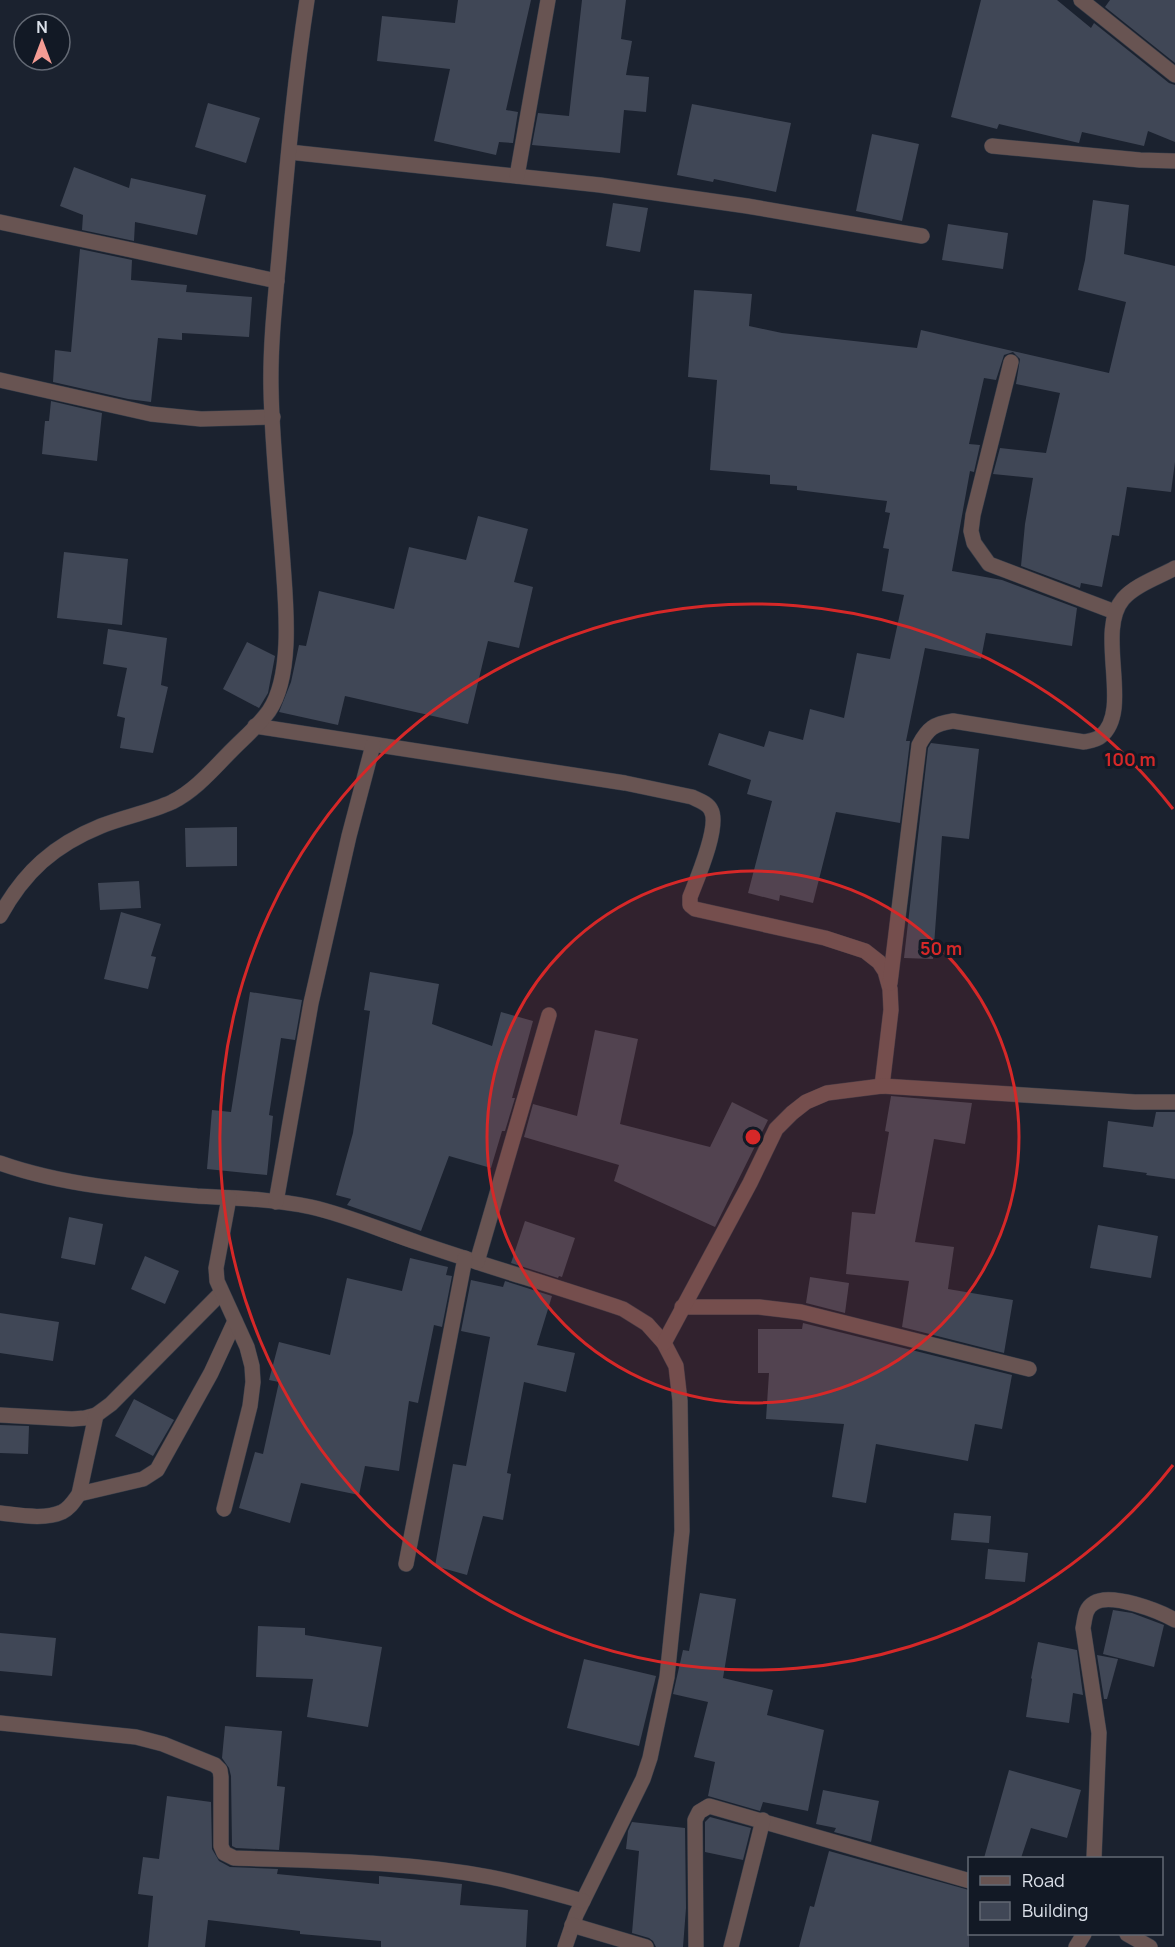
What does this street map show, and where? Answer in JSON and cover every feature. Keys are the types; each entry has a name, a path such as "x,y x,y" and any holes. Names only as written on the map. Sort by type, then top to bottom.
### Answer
{"street":[{"path":"0,916 11,895 40,861 99,827 171,802 193,788 270,709 279,686 285,659 284,584 271,389 272,348 289,152 307,0"},
{"path":"518,176 548,0"},
{"path":"1081,0 1175,75"},
{"path":"992,146 1175,161"},
{"path":"289,152 518,176 747,206 922,236"},
{"path":"0,222 277,281"},
{"path":"1011,362 973,515 971,531 974,543 989,564 1115,612"},
{"path":"0,380 151,414 201,419 273,417"},
{"path":"882,1086 891,1010 890,989 919,745 926,731 940,723 953,721 1084,742 1100,738 1110,726 1114,710 1112,636 1115,612 1124,598 1175,568"},
{"path":"255,726 625,783 692,797 710,807 714,818 690,897 690,905 695,909 825,938 865,951 879,962 885,971 890,989"},
{"path":"276,1202 311,1003 349,836 373,745"},
{"path":"406,1564 471,1260 549,1015"},
{"path":"664,1343 750,1183 776,1129 806,1102 827,1093 882,1086 1175,1102"},
{"path":"0,1163 23,1171 79,1183 311,1207 622,1308 647,1324 664,1343 676,1366 679,1389 683,1507 667,1677 650,1758 643,1779 583,1901 565,1947"},
{"path":"224,1509 250,1406 253,1382 247,1347 217,1281 216,1268 229,1198"},
{"path":"0,1415 72,1419 96,1415 111,1404 221,1293"},
{"path":"682,1307 759,1307 801,1312 1029,1369"},
{"path":"79,1494 143,1479 158,1470 201,1392 235,1322"},
{"path":"0,1513 51,1514 63,1511 72,1504 79,1494 96,1415"},
{"path":"1094,1857 1099,1733 1083,1628 1087,1610 1095,1602 1109,1599 1160,1612 1175,1620"},
{"path":"0,1723 136,1737 163,1744 215,1765 220,1770 221,1777 221,1846 224,1853 234,1858 415,1866 490,1877 583,1901"},
{"path":"696,1947 695,1820 699,1812 709,1806 968,1881"},
{"path":"731,1947 763,1820"},
{"path":"572,1925 646,1947"},
{"path":"1130,1939 1150,1947"}],"building":[{"path":"458,0 531,0 506,110 518,112 513,143 499,142 496,155 434,141 450,69 377,61 382,16 455,23"},
{"path":"582,0 626,0 621,39 632,41 626,75 649,77 646,112 624,110 620,153 532,145 538,113 569,116"},
{"path":"981,0 1057,0 1091,28 1094,23 1169,83 1175,85 1175,142 1148,131 1144,146 1082,132 1079,143 999,124 997,129 951,117"},
{"path":"1110,0 1175,0 1175,63 1105,7"},
{"path":"208,103 260,118 246,163 195,147"},
{"path":"692,104 791,123 776,192 714,179 713,182 677,175"},
{"path":"872,134 919,144 902,221 856,211"},
{"path":"74,167 129,188 131,178 206,195 197,235 135,222 134,241 82,230 83,215 60,206"},
{"path":"1093,200 1129,205 1124,254 1175,266 1175,462 1171,492 1127,487 1119,536 1112,535 1102,587 1081,583 1080,588 1021,566 1033,478 993,474 1000,448 1046,453 1060,393 1016,384 1020,359 1013,352 1004,355 996,380 984,378 969,444 980,445 974,472 970,471 952,571 1002,580 1077,608 1072,646 986,633 981,659 925,648 906,741 910,741 900,823 836,812 813,903 780,895 779,901 748,893 772,801 747,794 751,780 708,765 719,733 764,747 769,731 803,740 810,709 844,718 857,653 890,659 904,595 882,591 889,549 883,548 890,513 885,512 887,501 797,490 797,486 770,484 770,475 710,470 717,380 688,377 694,290 752,294 749,326 782,333 917,348 921,330 1109,373 1126,302 1078,290 1085,260"},
{"path":"613,203 648,208 640,252 606,246"},
{"path":"948,224 1008,233 1003,269 942,260"},
{"path":"80,249 132,260 131,280 187,285 186,292 252,297 249,337 182,333 182,340 158,338 151,402 53,382 55,350 71,352"},
{"path":"51,401 102,413 97,461 42,454 45,421 49,421"},
{"path":"478,516 528,529 514,582 533,587 519,648 488,641 468,724 345,696 338,725 279,712 291,682 299,645 306,646 319,591 394,609 409,547 466,560"},
{"path":"64,552 128,559 122,625 57,618"},
{"path":"108,629 167,638 161,685 168,687 153,753 120,748 125,718 117,716 127,668 103,664"},
{"path":"247,642 275,656 268,693 259,708 223,689"},
{"path":"931,743 979,749 969,839 942,836 933,959 904,958 928,748"},
{"path":"237,827 237,866 186,867 185,828"},
{"path":"139,881 141,908 100,910 98,883"},
{"path":"121,912 161,924 151,956 156,957 148,989 104,979"},
{"path":"370,972 439,984 432,1024 492,1046 501,1012 533,1021 512,1098 515,1098 491,1168 449,1156 421,1231 347,1205 351,1199 336,1195 353,1133 370,1011 364,1010"},
{"path":"250,992 302,1000 295,1040 281,1038 269,1115 273,1116 267,1175 207,1169 212,1110 231,1112"},
{"path":"595,1030 638,1039 620,1124 710,1147 732,1102 768,1120 715,1227 614,1181 619,1165 524,1137 533,1104 577,1116"},
{"path":"891,1096 972,1103 965,1144 934,1139 915,1242 954,1247 948,1289 1013,1300 1004,1353 902,1327 909,1281 846,1274 852,1212 875,1214 889,1132 885,1131"},
{"path":"1156,1112 1175,1112 1175,1179 1103,1167 1108,1121 1153,1127"},
{"path":"69,1217 103,1224 95,1265 61,1258"},
{"path":"525,1221 575,1238 562,1277 558,1278 511,1263"},
{"path":"1098,1225 1158,1236 1151,1278 1090,1268"},
{"path":"145,1256 179,1271 165,1304 131,1289"},
{"path":"410,1258 448,1267 446,1275 452,1276 442,1327 434,1325 418,1403 409,1401 399,1471 365,1466 359,1495 301,1483 290,1523 239,1508 255,1452 263,1454 279,1382 269,1380 279,1342 330,1355 347,1278 402,1291"},
{"path":"810,1277 849,1283 845,1313 806,1303"},
{"path":"471,1280 503,1287 505,1281 552,1296 537,1345 575,1353 566,1392 524,1382 507,1473 511,1474 503,1520 483,1516 467,1575 435,1566 453,1464 466,1466 490,1337 461,1331"},
{"path":"0,1313 59,1322 53,1361 0,1353"},
{"path":"803,1323 1012,1375 1002,1429 975,1424 968,1461 876,1444 866,1503 832,1497 844,1424 766,1419 769,1373 758,1373 758,1329 802,1329"},
{"path":"134,1399 174,1420 153,1456 115,1436"},
{"path":"0,1425 29,1426 28,1454 0,1453"},
{"path":"954,1513 991,1516 989,1543 951,1540"},
{"path":"988,1549 1028,1553 1025,1582 985,1579"},
{"path":"700,1593 736,1599 723,1678 773,1690 767,1715 824,1730 808,1811 763,1802 760,1811 708,1796 715,1762 694,1757 708,1702 673,1694 683,1650 689,1651"},
{"path":"1113,1610 1132,1613 1164,1625 1154,1667 1103,1654"},
{"path":"258,1626 305,1628 305,1635 382,1647 368,1727 307,1717 313,1679 256,1677"},
{"path":"0,1633 56,1638 52,1676 0,1671"},
{"path":"1038,1642 1077,1650 1083,1695 1073,1693 1069,1723 1026,1717"},
{"path":"1097,1655 1118,1659 1107,1699 1104,1699"},
{"path":"584,1659 656,1676 639,1746 567,1728"},
{"path":"225,1726 282,1731 277,1786 285,1787 279,1850 232,1846 231,1776 222,1758"},
{"path":"1009,1770 1081,1790 1067,1838 1031,1828 1021,1857 984,1857"},
{"path":"823,1790 879,1801 871,1842 834,1832 836,1828 816,1824"},
{"path":"167,1796 211,1802 212,1849 219,1861 230,1867 278,1869 277,1874 379,1884 379,1876 462,1884 460,1905 528,1910 526,1947 381,1947 381,1941 300,1934 300,1931 208,1920 205,1947 148,1947 153,1896 138,1894 143,1857 159,1859"},
{"path":"710,1817 751,1828 743,1860 705,1852 705,1822"},
{"path":"632,1822 685,1828 686,1908 683,1947 656,1947 649,1938 632,1933 639,1851 626,1849 628,1831"},
{"path":"829,1851 968,1890 969,1947 799,1947 810,1906 814,1907"}]}
